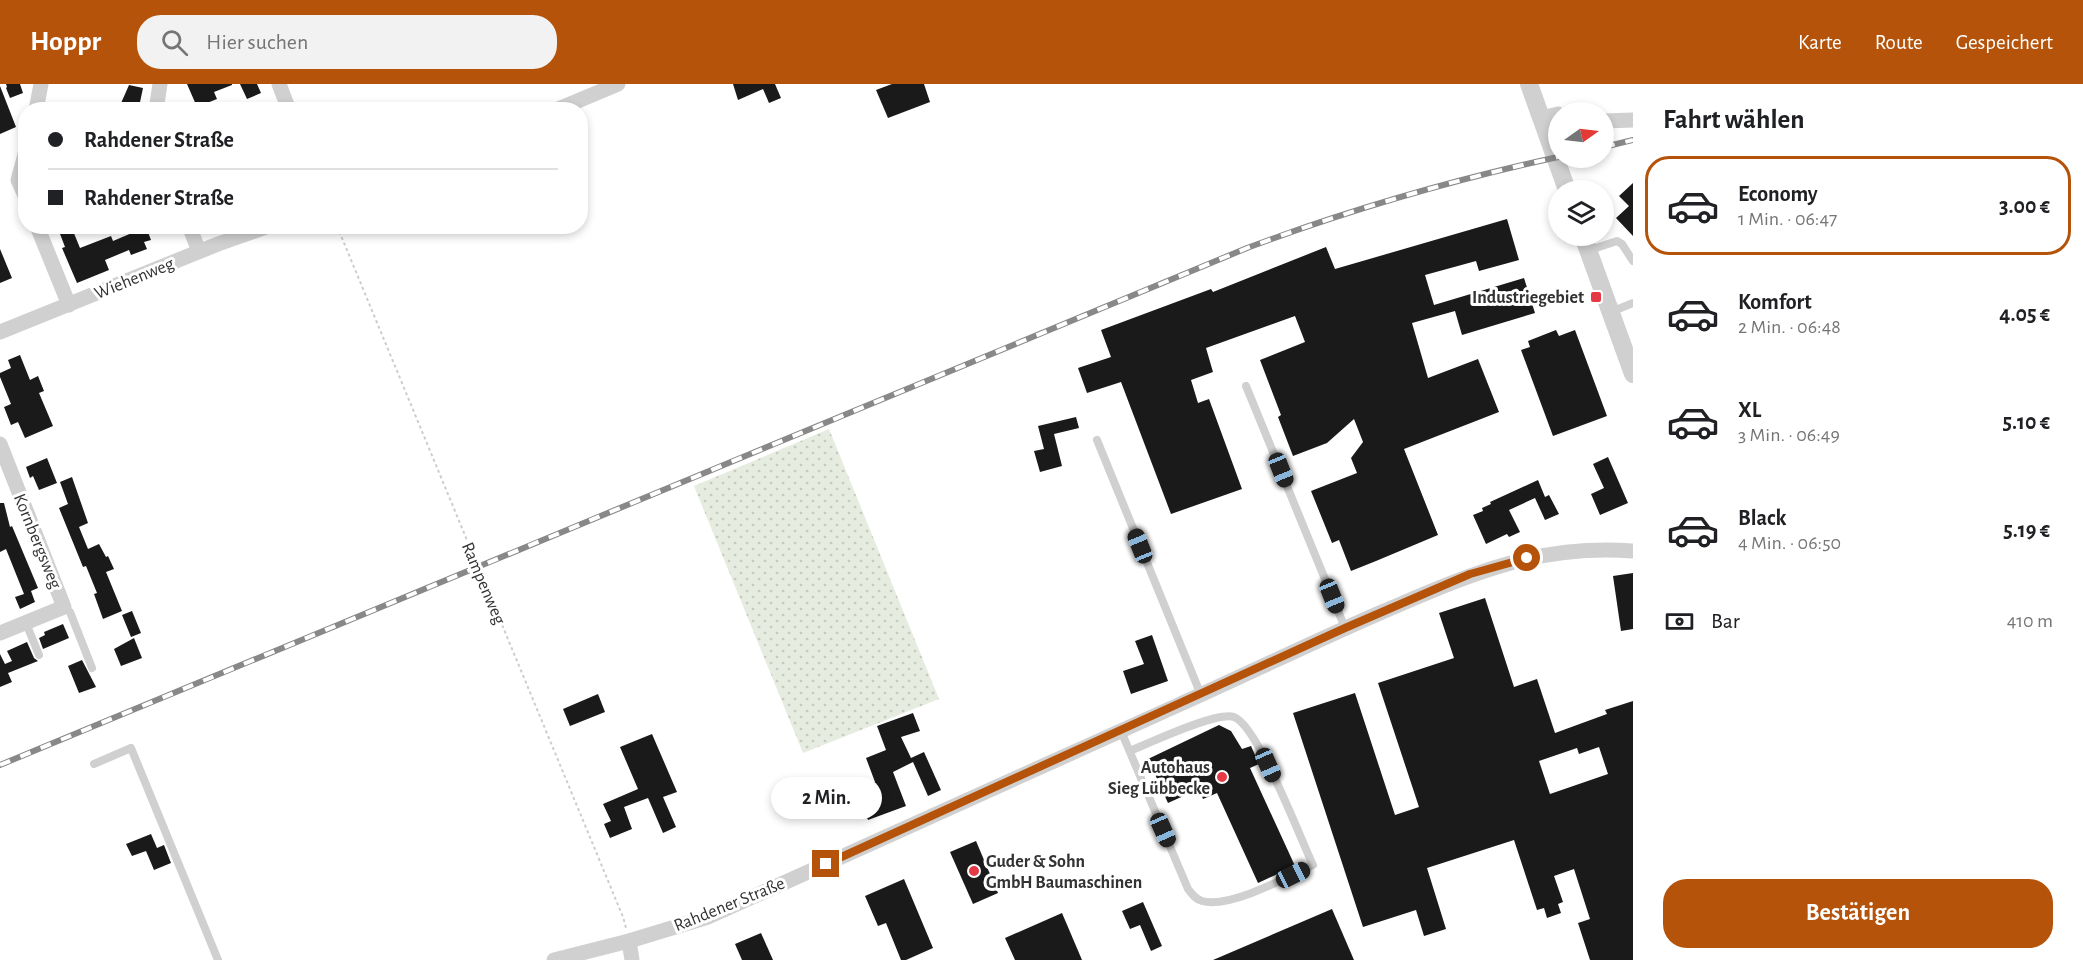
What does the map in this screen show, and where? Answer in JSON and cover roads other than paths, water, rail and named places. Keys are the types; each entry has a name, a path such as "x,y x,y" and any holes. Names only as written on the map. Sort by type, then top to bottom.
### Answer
{"street":[{"path":"38,102 41,84"},
{"path":"157,102 160,84"},
{"path":"279,84 286,102"},
{"path":"575,102 618,84"},
{"path":"1529,84 1548,113"},
{"path":"1614,121 1633,120"},
{"path":"40,234 69,304"},
{"path":"192,234 199,251"},
{"path":"218,244 231,234"},
{"name":"Wiehenweg","path":"0,332 246,234"},
{"path":"1587,246 1633,374"},
{"name":"Kornbergsweg","path":"0,444 64,607 0,633"},
{"name":"Rahdener Straße","path":"554,960 629,941 708,917 1345,628 1470,574 1511,561 1544,555 1606,549 1633,551"},
{"path":"629,941 632,960"}],"lane":[{"path":"1614,241 1622,244 1633,261"},
{"path":"1610,312 1633,303"},
{"path":"1246,386 1345,628"},
{"path":"1097,440 1201,695"},
{"path":"64,607 70,612 92,668"},
{"path":"26,623 39,655"},
{"path":"1121,731 1188,889 1195,898 1203,902 1218,902 1240,897 1313,865 1259,745 1243,724 1234,717 1223,716 1188,727 1130,751"},
{"path":"94,764 131,748 218,960"}],"railway":[{"path":"1614,145 1633,140"},
{"path":"0,765 1247,248 1401,197 1548,159"}],"place":[{"name":"Industriegebiet","path":"1596,297"},
{"name":"Autohaus Sieg Lübbecke","path":"1222,777"},
{"name":"Guder & Sohn GmbH Baumaschinen","path":"974,871"}]}
